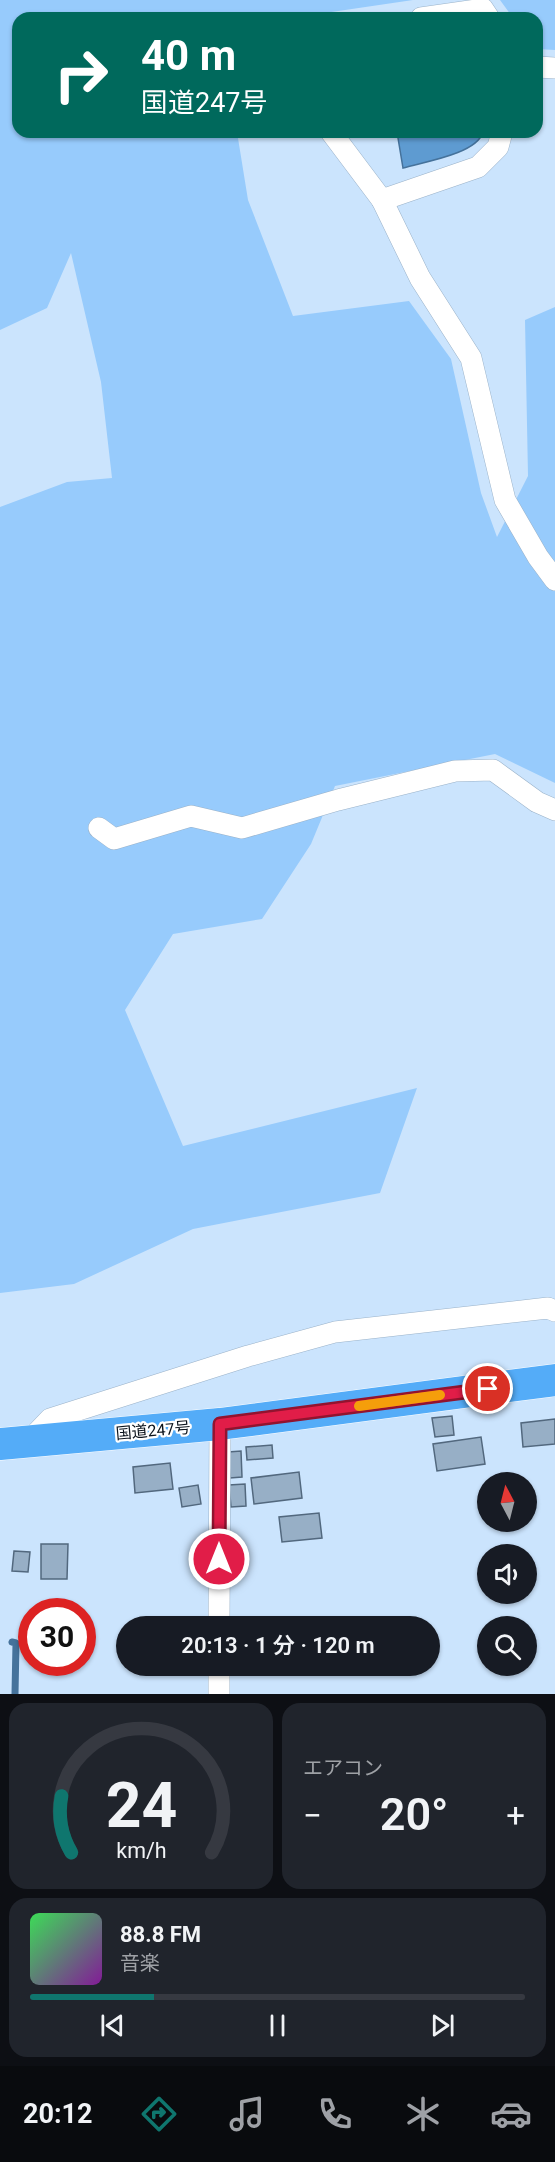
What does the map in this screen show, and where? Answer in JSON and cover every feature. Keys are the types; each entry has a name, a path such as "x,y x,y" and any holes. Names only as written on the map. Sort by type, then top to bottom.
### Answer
{"highway":[{"name":"国道247号","path":"14,1442 220,1424 555,1380"}],"street":[{"path":"462,12 483,9 485,12"},
{"path":"336,138 382,200 420,278 471,358 505,500 555,580"},
{"path":"382,200 478,166 498,147 500,138"},
{"path":"99,828 114,839 191,816 242,828 338,800 455,771 493,770 537,802 555,810"},
{"path":"14,1442 50,1419 248,1356 335,1332 553,1308"},
{"path":"219,1616 220,1424"},
{"path":"219,1676 219,1694"}],"shaded area":[{"path":"0,0 413,0 332,12 12,12 12,138 238,138 248,200 293,316 409,301 451,359 481,493 497,537 528,476 525,320 555,307 555,783 495,754 335,786 311,844 262,919 173,934 125,1010 183,1146 417,1088 380,1193 193,1229 74,1284 0,1293 0,507 67,482 112,478 101,382 71,253 47,308 0,330"},
{"path":"500,0 555,0 555,50 543,49 543,12 509,12"},
{"path":"398,138 480,138 471,146 448,156 403,168"}],"building":[{"path":"452,1416 454,1435 435,1437 432,1418"},
{"path":"555,1419 555,1444 523,1447 521,1423"},
{"path":"481,1437 485,1464 437,1471 433,1444"},
{"path":"272,1445 273,1458 247,1460 246,1447"},
{"path":"241,1451 242,1477 230,1478 228,1452"},
{"path":"170,1463 173,1489 135,1493 133,1467"},
{"path":"299,1472 302,1498 254,1504 251,1478"},
{"path":"245,1484 246,1506 231,1507 229,1485"},
{"path":"198,1485 201,1504 182,1507 179,1488"},
{"path":"319,1513 322,1538 282,1542 279,1517"},
{"path":"41,1544 68,1544 67,1579 41,1579"},
{"path":"14,1551 30,1552 28,1572 12,1571"}],"waterway":[{"path":"12,1642 16,1643 15,1694"}],"slow traffic":[{"path":"359,1406 440,1395"}],"route":[{"path":"219,1559 220,1424 488,1389"}]}
